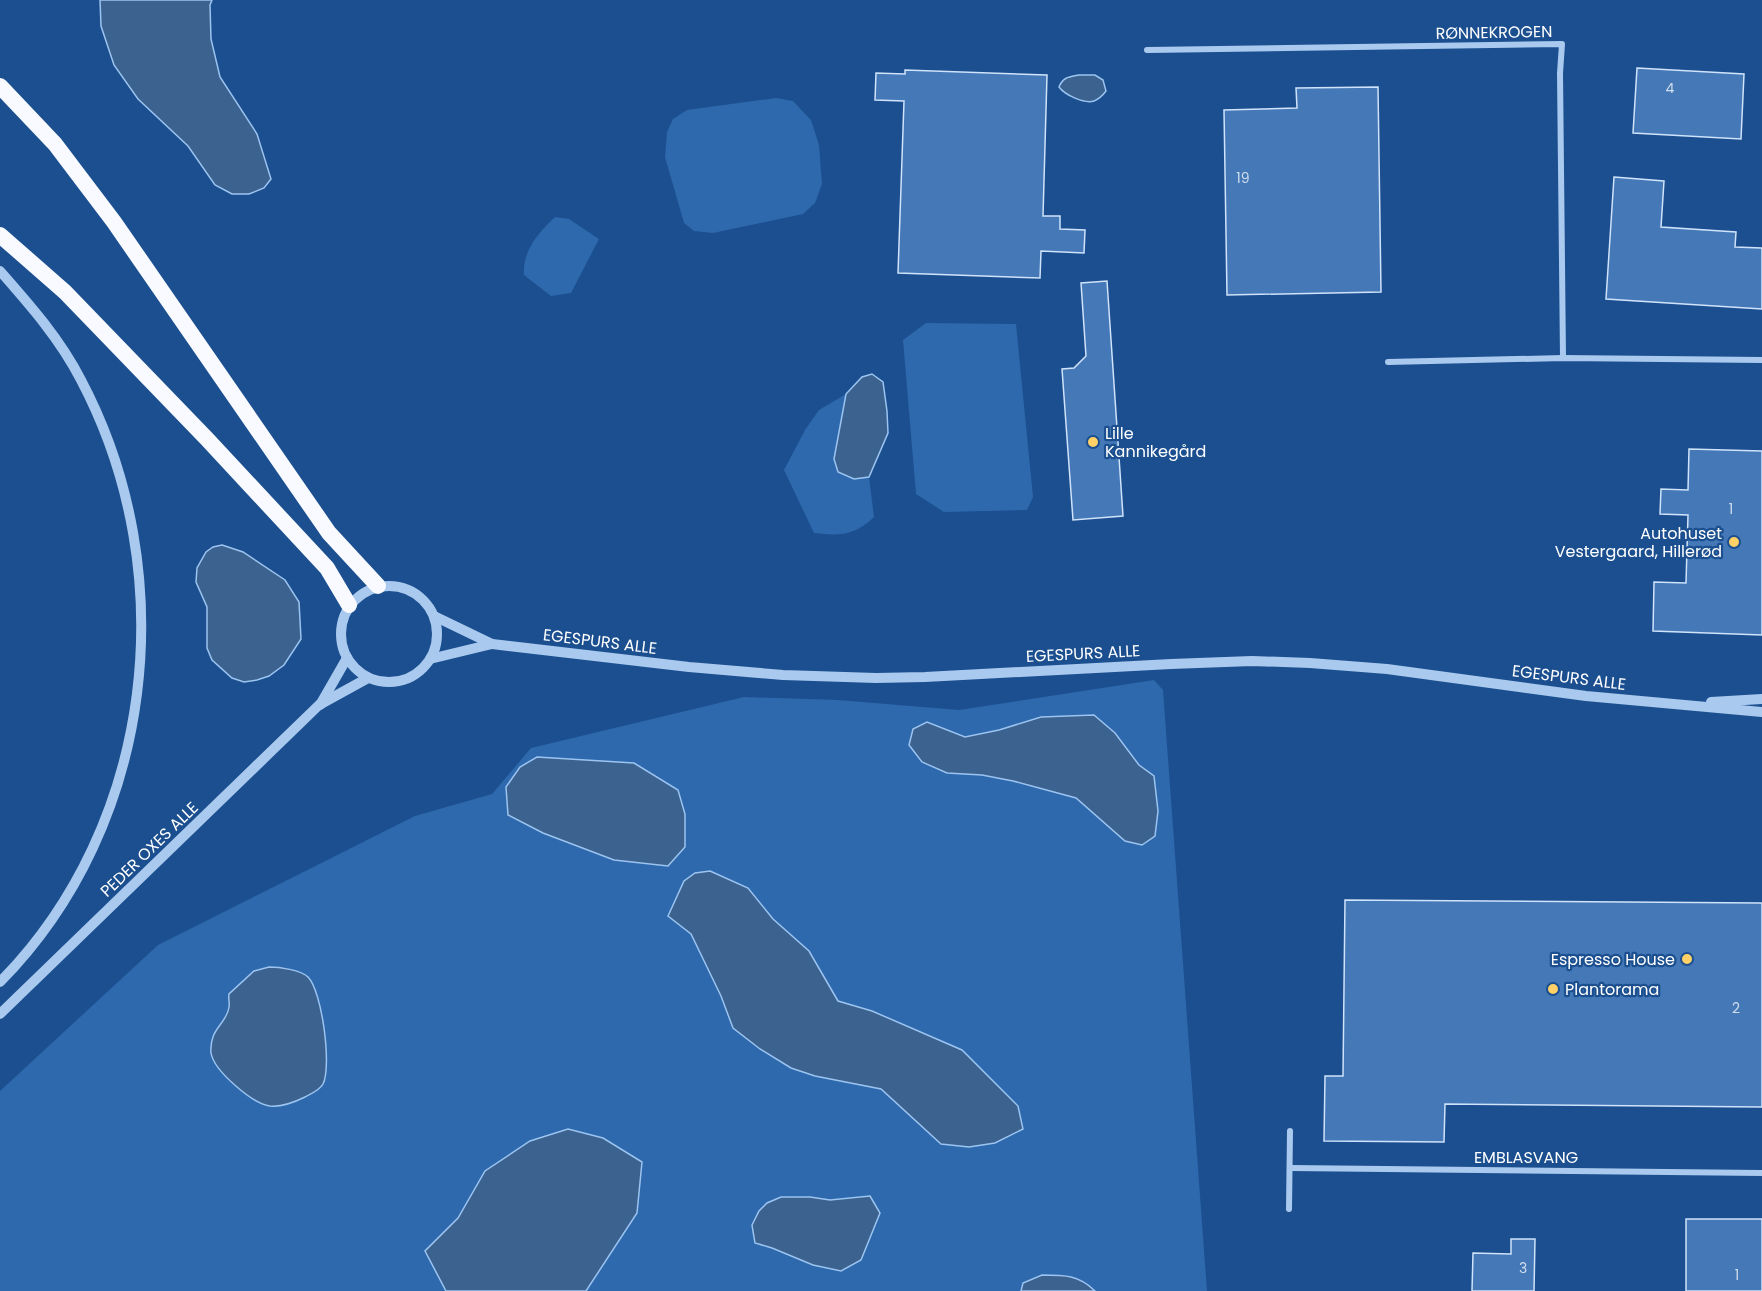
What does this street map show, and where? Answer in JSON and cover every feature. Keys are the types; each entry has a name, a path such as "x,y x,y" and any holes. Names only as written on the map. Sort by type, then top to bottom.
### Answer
{"highway":[{"path":"0,86 62,153 120,231 329,533 378,586"},
{"path":"0,235 65,292 207,439 327,568 349,605"}],"street":[{"name":"RØNNEKROGEN","path":"1148,50 1562,44 1560,73 1563,358"},
{"path":"0,271 34,309 58,342 81,380 104,432 123,482 140,586 142,632 136,706 126,755 96,842 75,884 50,923 0,982"},
{"path":"1388,362 1563,358 1762,360"},
{"path":"395,585 411,591 425,601 434,616 437,631 436,645 430,660 423,669 402,680 391,682 368,678 347,658 341,645 340,631 349,605 362,593 378,586 395,585"},
{"name":"EGESPURS ALLE","path":"434,616 492,644 700,668 809,676 925,677 1229,661 1310,663 1388,669 1586,696 1762,712"},
{"name":"EGESPURS ALLE","path":"430,660 492,644"},
{"name":"PEDER OXES ALLE","path":"320,705 347,658"},
{"name":"PEDER OXES ALLE","path":"0,1014 320,705 368,678"},
{"name":"EGESPURS ALLE","path":"1674,704 1762,699"},
{"path":"1289,1209 1290,1131"},
{"name":"EMBLASVANG","path":"1290,1168 1762,1173"}],"shaded area":[{"path":"100,0 212,0 210,5 211,39 220,77 257,134 271,179 264,188 249,194 232,194 215,185 188,146 138,99 114,65 101,26"},
{"path":"1079,75 1095,75 1103,80 1106,91 1101,97 1090,102 1070,96 1059,87 1064,79"},
{"path":"776,98 793,101 811,120 819,145 822,184 815,203 803,214 713,233 694,231 684,223 665,157 667,132 673,119 687,110"},
{"path":"555,217 569,219 599,239 571,293 551,296 524,275 524,266 533,243"},
{"path":"926,323 1016,324 1033,497 1027,510 944,512 916,494 903,340"},
{"path":"872,374 883,382 888,433 869,477 854,479 838,472 834,459 846,394 862,377"},
{"path":"846,394 854,479 869,477 874,517 860,528 846,533 814,533 784,470 805,430 819,410"},
{"path":"222,545 243,552 285,580 299,602 301,639 284,665 269,676 257,680 244,682 232,678 212,660 207,648 207,607 196,582 197,568 206,552"},
{"path":"1154,680 1163,690 1207,1291 0,1291 0,1091 158,945 415,816 492,794 531,748 744,697 838,700 959,710"},
{"path":"1094,715 1115,733 1139,765 1154,776 1158,811 1155,836 1142,845 1125,841 1076,798 1013,781 982,775 947,773 922,762 909,745 913,729 927,722 965,737 999,730 1041,717"},
{"path":"537,757 634,763 678,790 685,814 685,847 668,866 614,860 543,833 508,815 506,787 520,767"},
{"path":"710,871 748,888 773,919 809,951 838,1001 872,1011 962,1050 1018,1106 1023,1129 995,1143 969,1147 941,1144 881,1089 815,1076 791,1068 760,1049 733,1028 721,996 691,934 668,916 684,881 695,873"},
{"path":"269,967 284,968 308,977 318,997 326,1046 326,1075 322,1086 297,1101 275,1106 263,1104 235,1086 219,1069 211,1053 215,1032 228,1013 229,994 254,971"},
{"path":"568,1129 603,1138 642,1162 637,1213 586,1291 446,1291 425,1251 458,1218 485,1171 530,1141"},
{"path":"870,1196 880,1213 861,1260 841,1271 813,1265 755,1243 752,1225 759,1211 767,1203 781,1197 830,1200"},
{"path":"1042,1275 1071,1277 1095,1291 1021,1291 1023,1283"}],"building":[{"path":"1637,68 1744,74 1741,139 1633,133"},
{"path":"905,70 1047,75 1043,216 1060,216 1060,229 1085,230 1084,253 1041,251 1040,278 898,273 904,101 875,100 876,73 905,74"},
{"path":"1378,87 1381,292 1227,295 1224,110 1297,108 1296,88"},
{"path":"1614,177 1664,181 1661,227 1736,232 1735,247 1762,248 1762,309 1606,299"},
{"name":"Lille Kannikegård","path":"1107,281 1123,516 1073,520 1062,369 1074,368 1086,356 1081,283"},
{"path":"1689,449 1762,451 1762,635 1653,631 1654,582 1686,583 1688,515 1660,514 1661,489 1688,490"},
{"name":"Plantorama","path":"1345,900 1762,903 1762,1107 1445,1104 1444,1142 1324,1141 1325,1076 1343,1076"},
{"path":"1686,1219 1762,1219 1762,1291 1686,1291"},
{"path":"1511,1239 1535,1239 1534,1291 1472,1291 1473,1253 1511,1254"}],"place":[{"name":"Lille Kannikegård","path":"1093,442"},
{"name":"Autohuset Vestergaard, Hillerød","path":"1734,542"},
{"name":"Espresso House","path":"1687,959"},
{"name":"Plantorama","path":"1553,989"}]}
